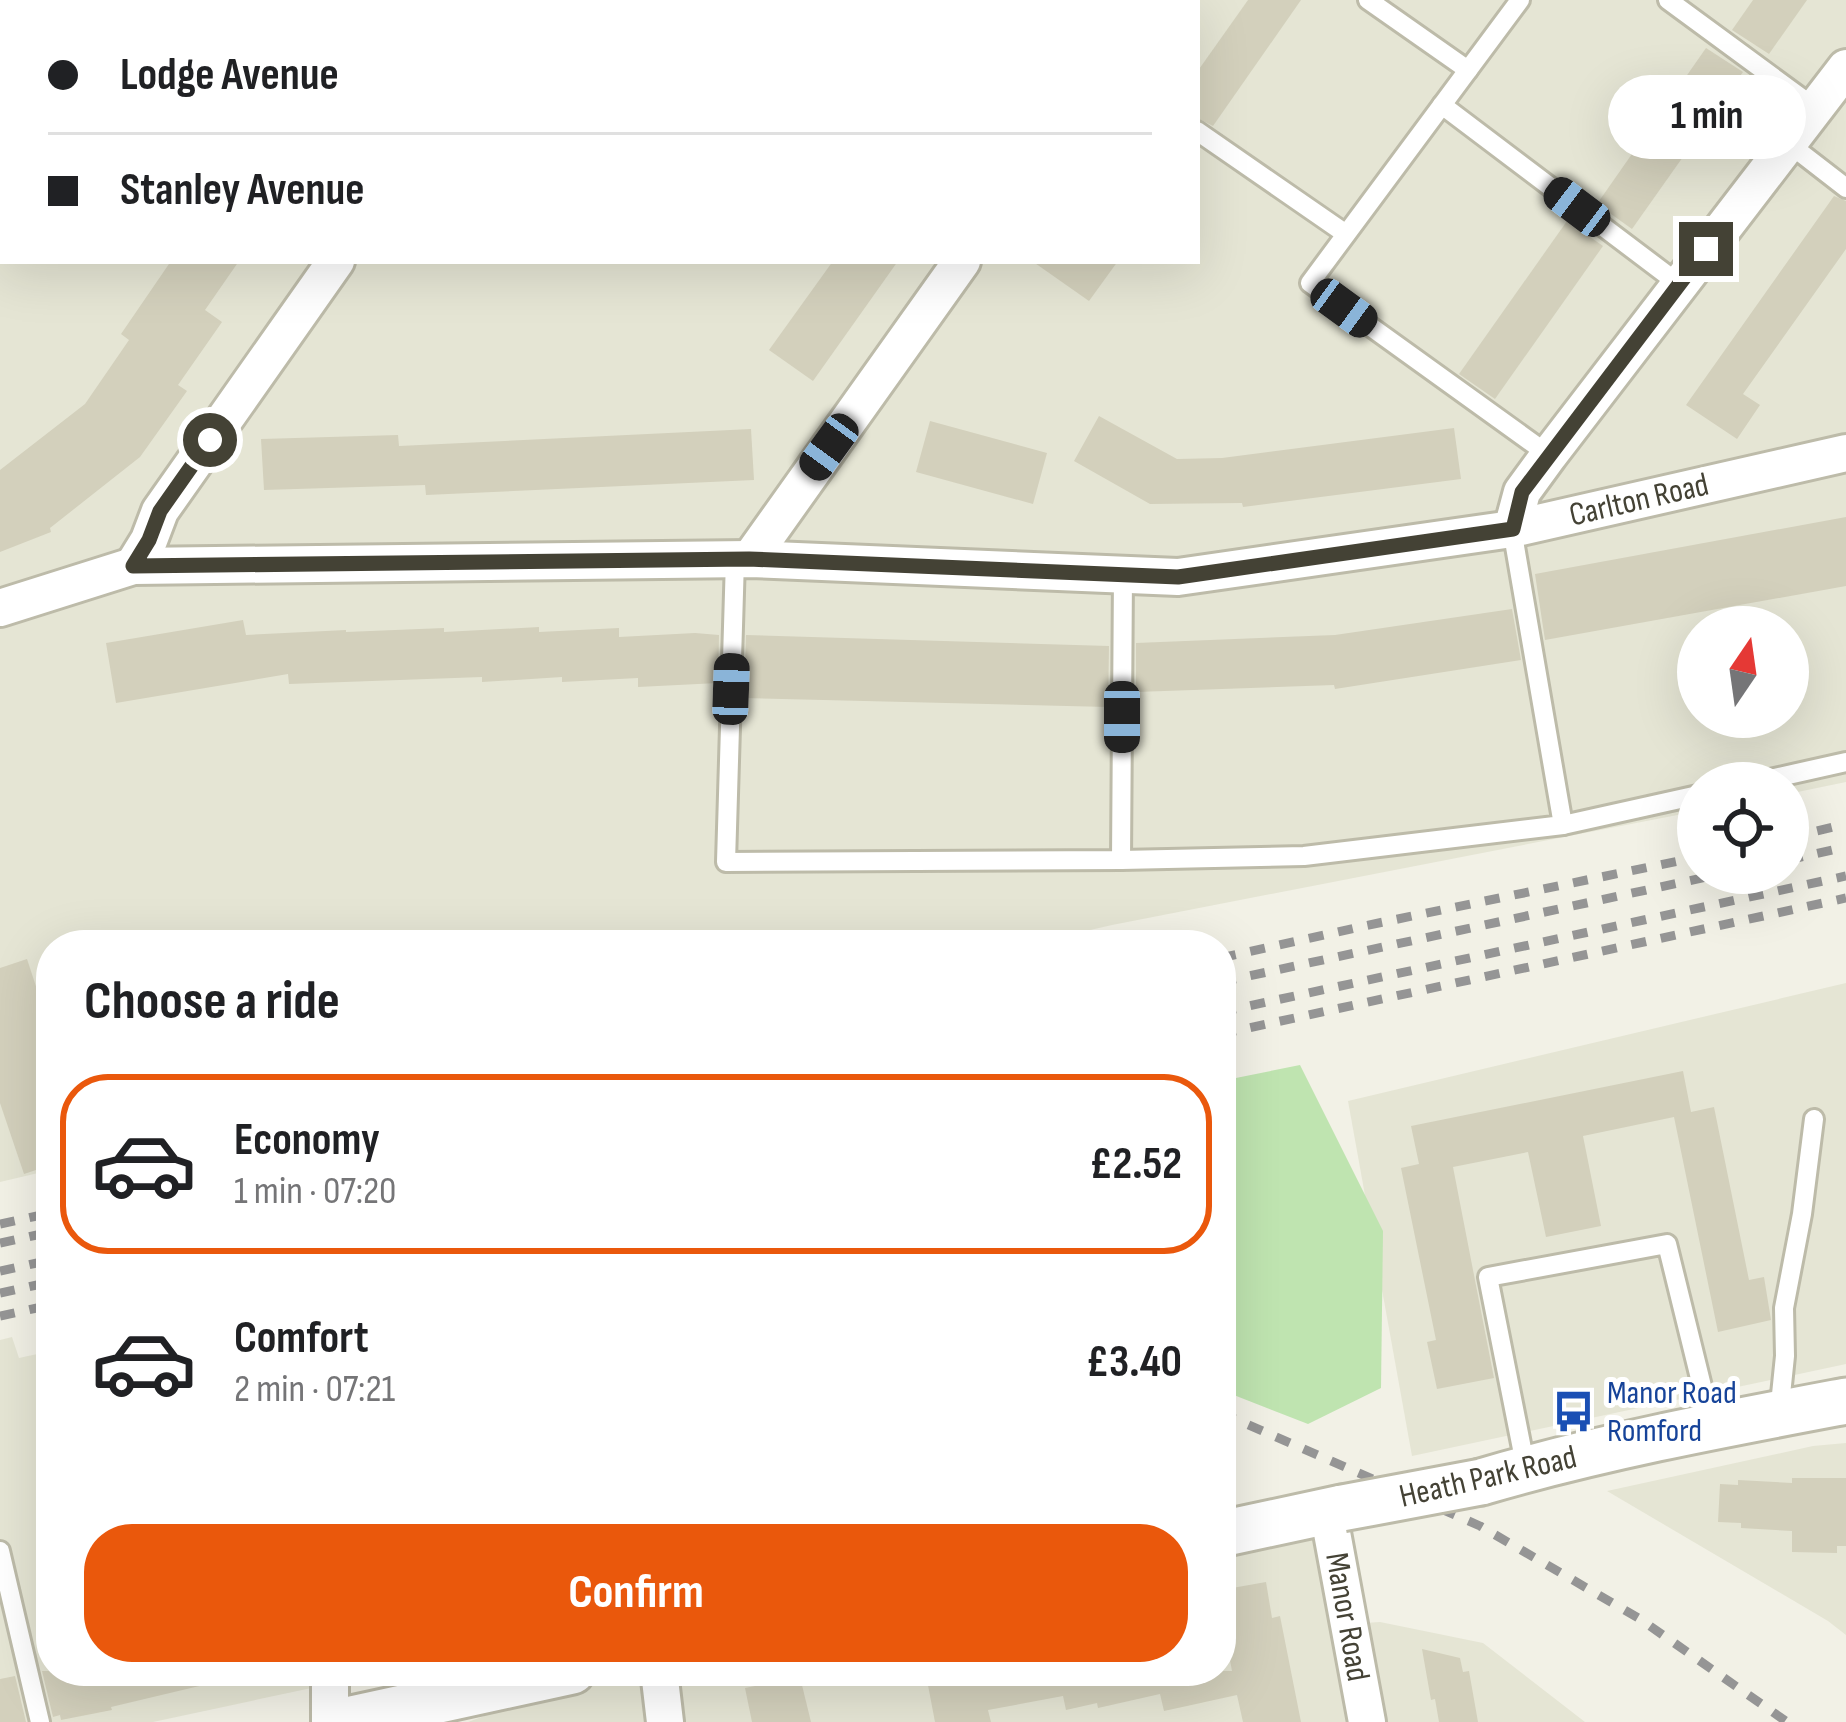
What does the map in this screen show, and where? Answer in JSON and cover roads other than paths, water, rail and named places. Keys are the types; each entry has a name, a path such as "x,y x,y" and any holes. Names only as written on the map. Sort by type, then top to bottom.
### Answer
{"street":[{"path":"1513,529 1522,492 1846,68"},
{"path":"133,566 160,511 334,264"},
{"path":"742,559 960,264"},
{"name":"Carlton Road","path":"0,608 133,566 742,559 1178,577 1513,529 1846,453"},
{"name":"Heath Park Road","path":"1236,1531 1846,1401"},
{"name":"Manor Road","path":"1335,1510 1367,1722"},
{"path":"331,1686 334,1722 502,1686"},
{"path":"661,1686 665,1722"}],"lane":[{"path":"1368,0 1468,70"},
{"path":"1520,0 1310,283 1549,455"},
{"path":"1668,0 1815,108"},
{"path":"1442,104 1679,284"},
{"path":"1200,133 1346,234"},
{"path":"1789,142 1846,188"},
{"path":"1513,529 1563,825"},
{"path":"742,559 727,862 1304,856 1563,825 1677,800"},
{"path":"1121,860 1123,574"},
{"path":"1809,770 1846,762"},
{"path":"1779,1414 1784,1308 1814,1119"},
{"path":"1526,1469 1488,1277 1667,1244 1712,1427"},
{"path":"0,1551 40,1722"}],"railway":[{"path":"1809,833 1846,824"},
{"path":"1809,855 1846,847"},
{"path":"1236,955 1677,861"},
{"path":"1236,1009 1846,876"},
{"path":"1236,979 1677,883"},
{"path":"1236,1031 1846,898"},
{"path":"0,1224 36,1216"},
{"path":"0,1243 36,1235"},
{"path":"0,1271 36,1263"},
{"path":"0,1293 36,1285"},
{"path":"0,1316 36,1308"},
{"path":"1236,1420 1480,1526 1640,1619 1787,1722"}],"place":[{"name":"Manor Road Romford","path":"1573,1412"}]}
